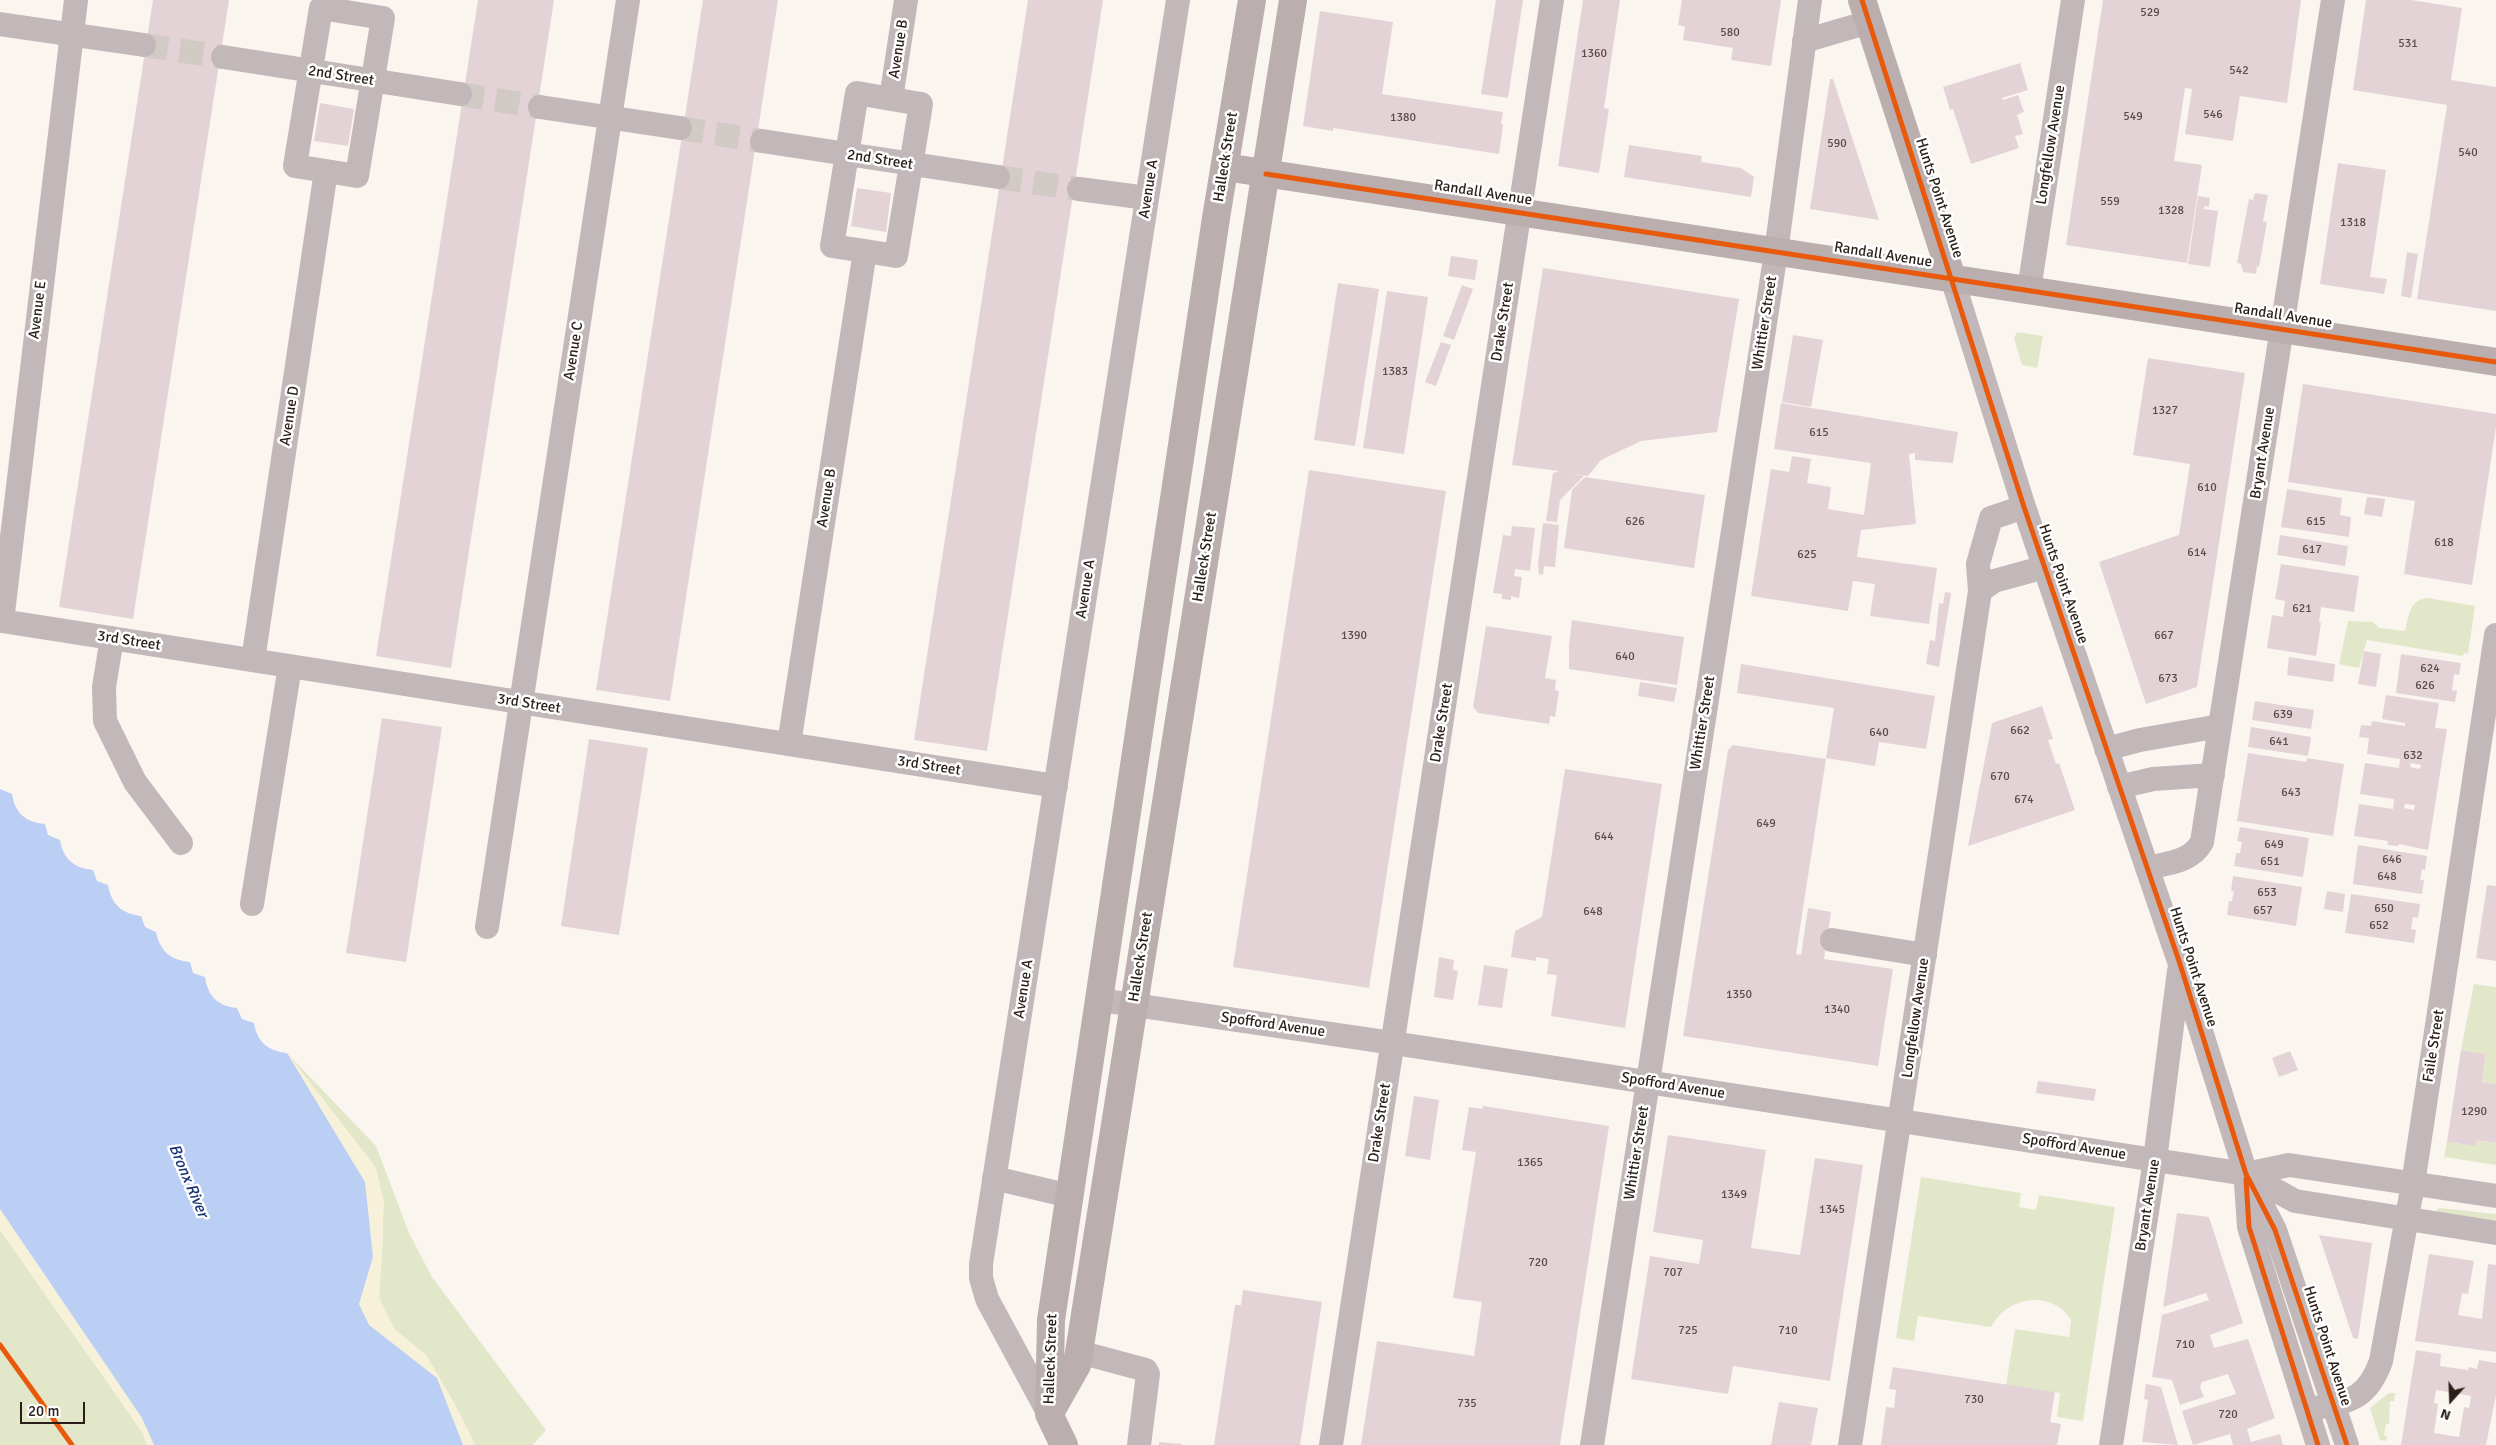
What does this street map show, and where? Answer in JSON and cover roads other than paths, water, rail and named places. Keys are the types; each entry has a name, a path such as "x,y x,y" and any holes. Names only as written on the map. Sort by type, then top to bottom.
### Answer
{"main road":[{"name":"Halleck Street","path":"1049,1414 1051,1320 1225,167 1252,0"},
{"name":"Halleck Street","path":"1049,1414 1077,1365 1293,0"},
{"name":"Hunts Point Avenue","path":"1865,11 1952,278"},
{"name":"Randall Avenue","path":"1225,167 2496,362"},
{"path":"1049,1414 1064,1445"}],"street":[{"name":"Avenue E","path":"1,618 70,34 76,0"},
{"name":"Avenue C","path":"487,927 628,0"},
{"name":"Avenue B","path":"891,99 906,0"},
{"name":"Avenue A","path":"1049,1414 987,1299 981,1278 981,1264 1178,0"},
{"name":"Drake Street","path":"1331,1445 1552,0"},
{"name":"Whittier Street","path":"1592,1445 1776,252 1810,0"},
{"name":"Longfellow Avenue","path":"2029,290 2073,0"},
{"name":"Bryant Avenue","path":"2147,868 2189,857 2197,851 2202,842 2333,0"},
{"path":"354,7 383,18 356,176 295,166 321,8 354,7"},
{"path":"1804,41 1865,11"},
{"path":"0,24 144,45"},
{"name":"2nd Street","path":"223,57 460,94"},
{"name":"Avenue B","path":"857,93 921,104 896,256 832,246 847,155 857,93"},
{"path":"540,107 680,128"},
{"name":"2nd Street","path":"762,141 998,177"},
{"name":"Avenue D","path":"253,660 326,171"},
{"path":"1079,188 1147,198"},
{"name":"Avenue B","path":"789,744 865,251"},
{"name":"Hunts Point Avenue","path":"1952,278 2024,507 2180,964 2246,1174 2276,1230 2347,1445"},
{"name":"Longfellow Avenue","path":"1850,1445 1901,1121 1980,591 1978,564 1991,518 2024,507"},
{"path":"1980,591 1994,581 2045,568"},
{"name":"3rd Street","path":"1,618 112,638 1056,786"},
{"name":"Faile Street","path":"2307,1410 2333,1404 2361,1394 2375,1378 2381,1361 2413,1184 2496,635"},
{"path":"112,638 104,687 106,721 135,782 181,843"},
{"path":"252,904 290,666"},
{"path":"2106,749 2140,740 2220,726"},
{"path":"2119,787 2153,779 2213,775"},
{"path":"1832,940 1925,955"},
{"name":"Bryant Avenue","path":"2111,1445 2155,1160 2180,964"},
{"name":"Spofford Avenue","path":"1100,1000 2246,1174 2295,1201 2496,1233"},
{"name":"Spofford Avenue","path":"2246,1174 2288,1165 2496,1196"},
{"name":"Hunts Point Avenue","path":"2246,1174 2249,1227 2318,1445"},
{"path":"994,1178 1070,1196"},
{"path":"1079,1352 1146,1370 1148,1374 1139,1445"}],"water":[{"name":"Bronx River","path":"0,789 12,794 18,811 27,819 45,824 48,835 60,840 64,852 70,861 80,867 93,870 97,881 108,885 112,898 118,907 128,913 141,916 145,927 156,932 160,944 167,953 177,959 190,962 193,973 205,977 211,995 219,1003 237,1008 242,1019 254,1023 255,1030 261,1040 269,1048 287,1053 365,1182 373,1257 359,1304 369,1325 437,1378 463,1445 154,1445 142,1418 0,1209"}],"tunnel":[{"path":"144,45 223,57"},
{"path":"460,94 540,107"},
{"path":"680,128 762,141"},
{"path":"998,177 1079,189"}]}
